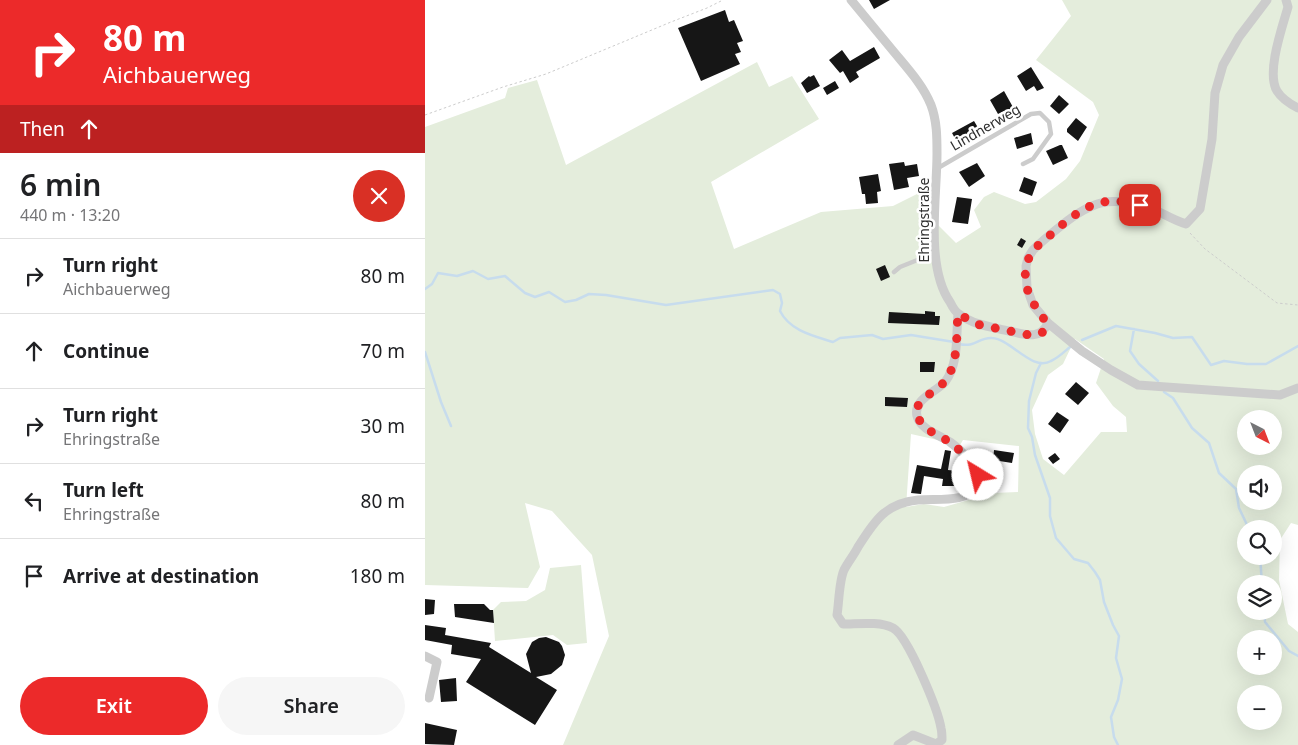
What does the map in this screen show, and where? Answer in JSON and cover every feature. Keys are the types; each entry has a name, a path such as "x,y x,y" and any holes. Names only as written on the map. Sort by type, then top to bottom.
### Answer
{"street":[{"name":"Ehringstraße","path":"851,0 911,73 931,104 937,130 935,253 938,278 942,289 958,314"},
{"path":"1267,0 1239,37 1223,64 1215,93 1211,139 1200,209 1186,224 1149,208 1130,203 1099,202 1077,213 1033,250 1026,266 1027,288 1033,305 1047,323 1082,351 1138,385 1280,395 1298,388"},
{"path":"1287,0 1288,7 1272,71 1273,82 1281,97 1298,108"},
{"path":"898,745 913,735 936,744 942,740 941,728 930,693 906,644 894,628 880,625 843,624 837,615 844,571 877,519 885,511 906,502 943,500 965,496 972,493 979,485 978,475 958,449 925,427 916,414 922,400 946,380 953,363 958,314 980,325 1029,335 1042,333 1047,323"},
{"path":"425,656 437,662 429,698"}],"lane":[{"name":"Lindnerweg","path":"937,168 1031,114 1040,112 1049,122 1051,134 1033,159 1023,164"},
{"path":"894,272 899,266 935,253"}],"path":[{"path":"425,115 546,74 723,0"},
{"path":"1181,223 1205,249 1277,303 1298,305"}],"green space":[{"path":"1062,0 1298,0 1298,525 1291,523 1282,537 1282,520 1237,520 1237,565 1279,565 1279,575 1237,575 1237,620 1282,620 1282,595 1288,624 1298,632 1298,745 563,745 609,636 592,555 552,511 525,503 540,567 528,588 425,585 425,127 505,98 508,88 537,80 566,165 757,62 769,87 792,76 819,119 711,182 734,249 821,212 893,206 929,188 929,216 956,243 981,227 974,210 984,197 994,192 1025,204 1036,202 1066,179 1080,161 1099,115 1093,102 1036,60 1071,16","holes":["1075,339 1104,359 1096,383 1113,406 1126,417 1127,432 1101,432 1064,475 1043,459 1035,434 1032,410 1048,375 1063,364","911,434 960,445 963,440 1019,446 1018,492 993,493 944,507 924,504 906,507"]},
{"path":"581,565 587,643 567,645 553,635 495,641 493,610 501,602 526,601 545,590 550,568"}],"building":[{"path":"869,0 890,0 874,9"},
{"path":"725,10 729,22 734,20 743,41 737,43 741,52 735,54 740,64 701,81 678,28"},
{"path":"874,47 880,58 856,72 859,77 850,83 843,71 840,73 829,60 842,50 850,61"},
{"path":"1031,67 1044,88 1037,91 1034,86 1026,91 1017,76"},
{"path":"814,75 820,86 807,93 801,83 809,76"},
{"path":"835,81 839,88 827,95 823,88"},
{"path":"1004,91 1014,109 1012,111 1014,114 1008,118 1004,111 998,114 990,100"},
{"path":"1059,95 1069,104 1059,114 1050,106"},
{"path":"1076,118 1087,127 1078,141 1067,132 1067,129"},
{"path":"974,121 980,131 958,144 952,133"},
{"path":"1031,133 1033,144 1017,149 1014,138"},
{"path":"1062,145 1068,158 1053,165 1046,151"},
{"path":"904,162 905,166 917,164 919,176 907,178 909,187 894,190 889,164"},
{"path":"977,163 985,176 969,187 959,172"},
{"path":"878,174 881,191 877,192 878,203 866,204 865,194 862,194 859,177"},
{"path":"1024,177 1037,182 1032,196 1019,191"},
{"path":"957,197 972,199 968,224 952,222"},
{"path":"1021,238 1026,241 1022,248 1017,245"},
{"path":"885,265 890,277 881,281 876,269"},
{"path":"925,311 935,312 935,316 940,316 939,325 888,323 889,312 925,314"},
{"path":"920,362 935,362 934,372 920,372"},
{"path":"1076,382 1089,393 1078,405 1065,394"},
{"path":"885,397 908,398 907,407 885,406"},
{"path":"1057,412 1069,420 1060,433 1048,424"},
{"path":"945,450 951,451 948,470 957,471 957,474 967,473 968,484 942,486 943,479 924,476 921,494 911,493 917,465 941,469"},
{"path":"994,450 1014,453 1012,463 993,460"},
{"path":"1055,453 1060,459 1053,464 1048,458"},
{"path":"425,599 435,600 434,614 425,615"},
{"path":"454,604 484,604 490,610 493,610 494,623 455,617"},
{"path":"425,625 446,628 445,635 491,643 489,647 531,673 526,654 532,642 546,637 559,642 565,655 562,665 551,674 536,677 557,690 535,725 466,682 481,659 451,654 452,645 425,640"},
{"path":"456,678 457,701 441,702 439,680"},
{"path":"425,723 457,730 454,745 425,744"}],"waterway":[{"path":"425,289 432,284 438,273 457,276 473,271 488,279 505,276 525,293 535,297 549,292 565,302 576,300 589,294 666,305 773,290 780,294 782,303 780,311 784,318 803,332 833,342 840,338 872,335 883,339 911,335 954,342"},
{"path":"1082,340 1116,326 1173,338 1192,337 1211,365 1224,361 1266,364 1298,346"},
{"path":"1134,329 1130,351 1139,364 1158,381"},
{"path":"959,344 969,345 992,338 1007,344 1029,359 1044,363 1056,358 1070,347"},
{"path":"425,352 451,426"},
{"path":"1041,363 1036,373 1029,401 1028,428 1050,498 1050,516 1056,538 1074,559 1088,563 1095,572 1100,580 1104,602 1119,636 1116,658 1122,679 1118,700 1111,717 1114,737 1118,745"},
{"path":"1164,392 1173,398 1192,428 1209,443 1219,473 1236,489 1239,508 1245,520"},
{"path":"1261,565 1261,575"},
{"path":"1265,620 1289,651 1298,656"}],"route":[{"path":"978,475 958,449 925,427 916,414 922,400 941,386 950,372 956,344 958,314 980,325 1029,335 1042,333 1047,323 1033,305 1027,288 1026,266 1033,250 1043,240 1088,206 1109,201 1140,205"}]}
